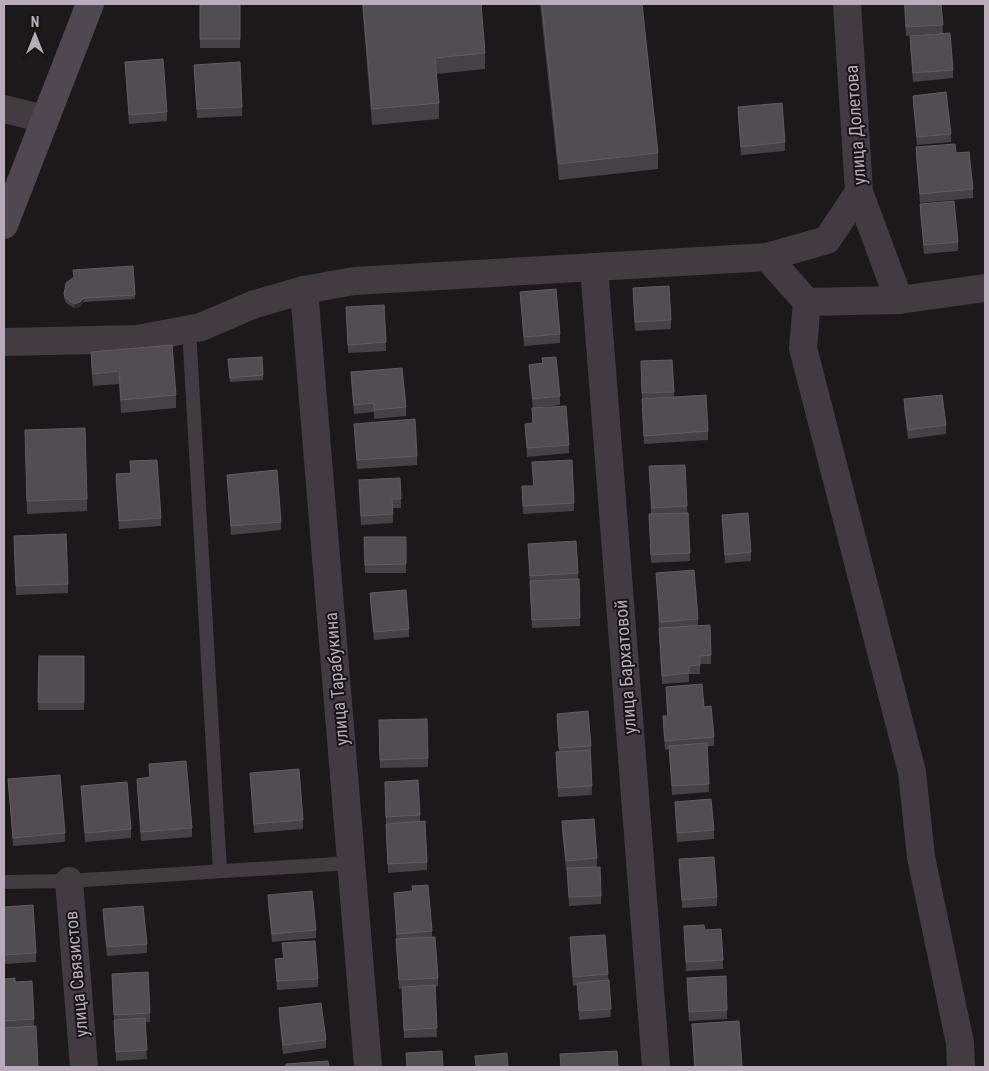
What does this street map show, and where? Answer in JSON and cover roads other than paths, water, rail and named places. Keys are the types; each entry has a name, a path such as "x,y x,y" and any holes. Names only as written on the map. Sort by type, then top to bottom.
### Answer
{"main road":[{"path":"4,225 90,4"}],"street":[{"name":"улица Долетова","path":"847,4 859,192 899,300"},
{"path":"4,109 45,118"},
{"path":"4,342 137,339 201,327 255,304 304,290 354,280 767,257 827,240 859,192"},
{"path":"767,257 807,302 803,348 912,772 921,856 960,1042 961,1067"},
{"name":"улица Бархатовой","path":"594,267 656,1067"},
{"path":"807,302 899,300 985,288"},
{"name":"улица Тарабукина","path":"304,290 368,1067"},
{"name":"улица Связистов","path":"69,881 84,1067"}],"lane":[{"path":"189,329 220,871"},
{"path":"4,882 69,881 351,862"}]}
